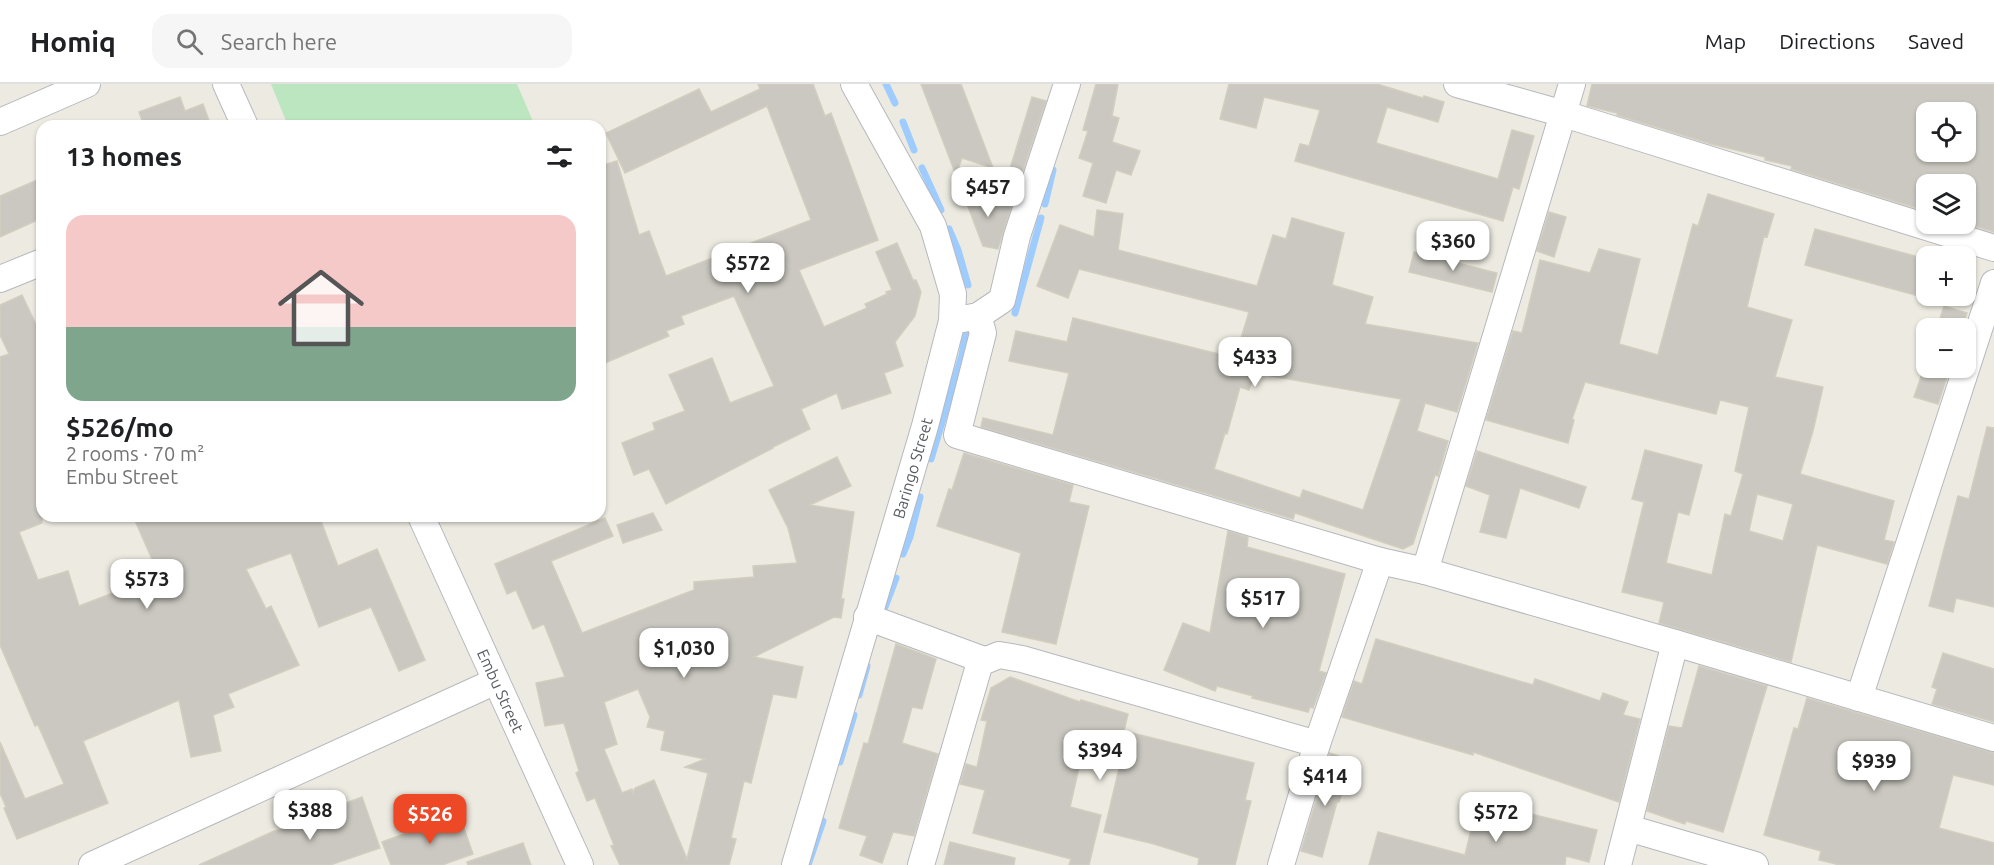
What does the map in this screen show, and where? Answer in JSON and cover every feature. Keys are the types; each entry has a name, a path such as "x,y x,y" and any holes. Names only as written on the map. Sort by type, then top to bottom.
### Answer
{"street":[{"path":"0,122 87,84"},
{"path":"226,84 242,120"},
{"name":"Baringo Street","path":"795,865 925,426 952,321 953,294 933,226 854,84"},
{"path":"952,321 978,316 1002,300 1017,236 1067,84"},
{"path":"1457,84 1564,114 1994,248"},
{"path":"1425,572 1572,84"},
{"path":"0,279 36,264"},
{"path":"1859,698 1994,283"},
{"path":"978,316 983,333 957,435 1380,561 1675,643 1994,738"},
{"name":"Embu Street","path":"424,522 580,865"},
{"path":"1281,865 1317,744 1380,561"},
{"path":"867,617 981,659 987,660 999,655 1022,659 1317,744"},
{"path":"1618,865 1675,643"},
{"path":"921,865 981,659"},
{"path":"92,865 496,681"},
{"path":"1628,828 1755,865"}],"green space":[{"path":"271,84 517,84 532,120 286,120"}],"building":[{"path":"758,84 813,84 825,116 831,113 878,240 799,270 824,327 867,308 865,304 892,290 876,252 897,243 913,280 916,280 921,292 915,316 895,342 903,366 884,373 891,393 842,409 837,393 801,409 810,429 666,504 649,469 634,475 622,443 655,430 653,423 685,411 669,375 712,358 730,403 774,386 734,296 681,316 684,324 666,331 669,336 606,362 606,164 617,161 639,235 649,231 666,276 811,220 767,106 625,173 606,133 699,89 711,112 760,89"},
{"path":"921,84 961,84 993,168 962,158 956,175"},
{"path":"1096,84 1118,84 1112,116 1119,118 1112,142 1140,151 1131,175 1116,170 1106,203 1083,196 1093,163 1079,158 1088,131 1083,130"},
{"path":"1229,84 1377,84 1444,102 1438,122 1387,107 1376,143 1498,179 1512,130 1534,136 1519,189 1513,187 1503,221 1295,161 1300,144 1309,146 1320,110 1264,97 1256,128 1220,119"},
{"path":"1592,84 1994,84 1994,232 1976,226 1976,174 1916,174 1916,208 1791,169 1792,166 1765,160 1765,157 1711,144 1617,115 1617,113 1587,106"},
{"path":"180,97 185,111 203,104 209,120 142,120 139,112"},
{"path":"1032,97 1046,101 1021,176 1009,172"},
{"path":"36,181 36,221 0,237 0,196"},
{"path":"961,188 1011,207 998,249 983,246"},
{"path":"1708,194 1774,214 1767,237 1764,236 1747,307 1792,320 1775,377 1823,387 1800,474 1894,501 1884,540 1894,542 1887,564 1817,545 1791,662 1659,623 1664,602 1622,592 1644,502 1632,499 1645,450 1702,465 1689,515 1678,512 1666,563 1712,575 1725,514 1731,516 1743,474 1735,471 1749,407 1720,400 1716,414 1585,382 1572,419 1574,420 1568,443 1486,420 1513,331 1522,333 1540,260 1590,273 1599,249 1640,259 1619,344 1658,355 1693,224 1698,226","holes":["1757,494 1793,504 1783,541 1749,531"]},
{"path":"1097,210 1123,214 1118,250 1257,286 1273,235 1286,239 1292,218 1344,233 1332,285 1373,297 1365,324 1478,343 1457,412 1425,403 1417,431 1448,441 1413,544 1403,549 1295,513 1293,519 981,427 983,418 1053,435 1069,373 1009,361 1016,331 1067,342 1073,318 1235,358 1249,312 1079,269 1068,298 1037,286 1060,225 1094,237","holes":["1255,373 1401,399 1363,510 1303,490 1300,498 1214,469 1225,433 1227,434 1240,387 1249,390"]},
{"path":"1549,212 1566,217 1554,257 1537,251"},
{"path":"1815,229 1916,256 1916,295 1805,265"},
{"path":"1414,252 1497,273 1492,292 1409,272"},
{"path":"22,295 36,324 36,522 42,523 19,532 38,580 68,571 79,606 155,577 151,568 155,566 136,522 321,522 338,566 377,549 425,660 399,671 371,607 319,627 291,553 246,569 266,609 271,606 299,665 228,694 234,707 213,715 221,751 191,757 179,700 83,741 108,803 17,839 0,793 0,742 25,799 64,784 38,725 35,726 0,645 0,357 9,354 0,335 0,305"},
{"path":"1944,306 1967,313 1965,318 1940,318"},
{"path":"1921,378 1947,378 1938,404 1914,397"},
{"path":"1987,427 1994,428 1994,607 1956,598 1953,612 1929,606 1958,496 1969,499"},
{"path":"1477,451 1586,487 1579,508 1520,488 1506,538 1480,532 1490,495 1466,486"},
{"path":"964,453 1073,485 1069,502 1089,506 1056,644 1002,632 1021,553 937,526"},
{"path":"837,457 851,486 810,505 854,512 841,599 844,599 841,618 834,617 754,657 803,667 796,698 773,694 751,783 744,781 731,838 736,839 729,865 620,865 595,798 587,801 576,773 579,771 564,723 545,726 536,683 565,677 544,624 533,629 516,590 507,594 495,564 595,522 606,520 613,536 551,561 582,633 694,590 694,582 754,577 753,566 797,563 788,528 769,490","holes":["638,689 650,717 647,727 665,731 661,750 705,759 685,767 708,773 687,859 654,780 635,788 633,793 632,789 622,793 604,749 617,744 604,702"]},
{"path":"653,513 662,530 623,543 617,525"},
{"path":"1228,531 1248,537 1247,547 1345,574 1319,671 1326,673 1313,708 1310,707 1308,712 1252,698 1253,696 1217,686 1215,691 1164,670 1183,623 1210,633"},
{"path":"1376,639 1533,685 1535,679 1600,701 1603,693 1628,702 1623,715 1640,719 1619,802 1473,752 1473,755 1342,717 1354,681 1362,684"},
{"path":"896,644 936,659 922,709 912,707 902,743 938,754 914,836 893,832 882,863 860,855 867,836 839,828 864,743 868,744"},
{"path":"1943,653 1994,669 1994,722 1932,704 1937,689 1932,687"},
{"path":"1699,666 1767,686 1723,832 1686,821 1685,824 1647,811 1669,726 1682,728"},
{"path":"1010,677 1080,702 1081,700 1128,714 1124,731 1254,763 1245,800 1251,801 1235,865 1198,865 1199,858 1104,832 1121,760 1083,750 1070,807 1101,815 1089,865 1069,865 1071,859 973,833 985,790 960,784 966,764 977,767 987,721 981,720 991,688"},
{"path":"1807,698 1994,753 1994,785 1953,775 1939,828 1994,843 1994,865 1840,865 1819,860 1821,851 1764,835 1794,728 1798,729"},
{"path":"1330,753 1347,759 1340,780 1345,782 1322,857 1301,851"},
{"path":"362,797 380,848 330,865 199,865 272,832 333,815 330,809"},
{"path":"1478,801 1597,830 1589,862 1566,856 1565,865 1369,865 1378,832 1465,855"},
{"path":"459,814 473,854 442,865 391,865 382,842"},
{"path":"950,842 1015,858 1014,865 944,865"},
{"path":"523,843 531,865 468,865 467,862"}],"waterway":[{"path":"886,84 895,103"},
{"path":"903,122 914,150"},
{"path":"922,168 941,210"},
{"path":"1045,204 1053,170"},
{"path":"1015,313 1041,218"},
{"path":"949,229 968,285"},
{"path":"931,459 962,355 967,325"},
{"path":"903,554 910,537 920,497"},
{"path":"885,607 896,578"},
{"path":"859,695 867,666"},
{"path":"840,762 854,715"},
{"path":"808,865 823,821"}]}
